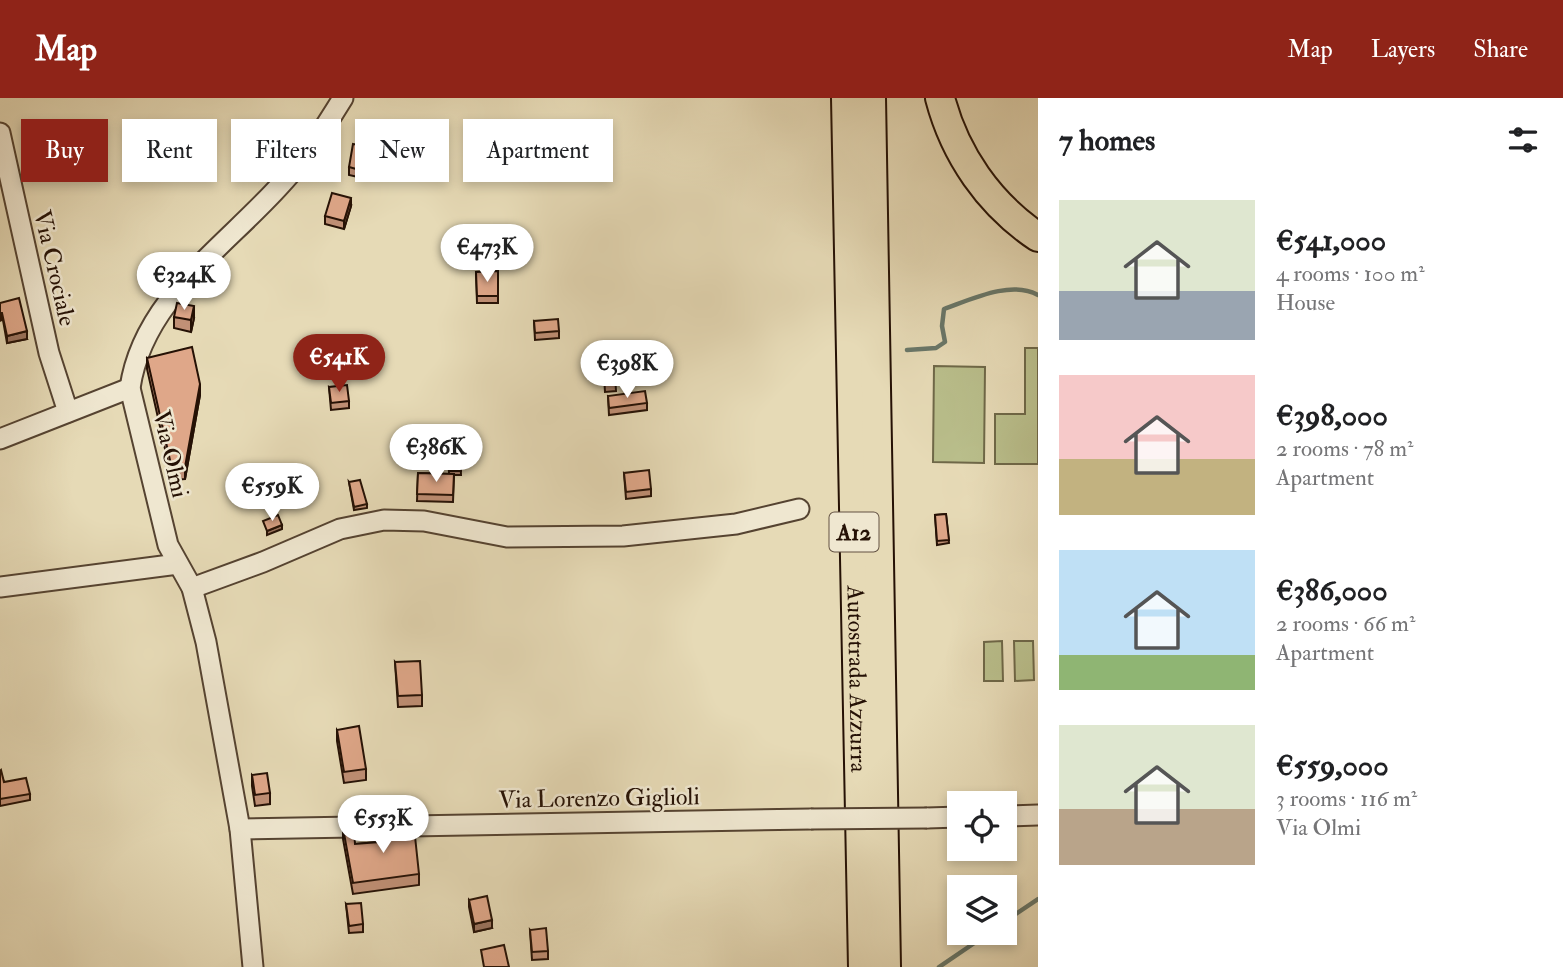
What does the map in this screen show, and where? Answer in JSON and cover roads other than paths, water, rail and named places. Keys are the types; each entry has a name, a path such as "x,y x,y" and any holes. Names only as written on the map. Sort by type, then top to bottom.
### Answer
{"highway":[{"name":"Autostrada Azzurra","path":"846,98 863,967"},
{"name":"Autostrada Azzurra","path":"871,98 886,967"},
{"path":"940,98 952,133 974,175 1006,212 1038,237"}],"street":[{"name":"Via Olmi","path":"254,967 240,829 206,642 192,588 168,545 130,388 133,371 148,333 175,292 286,179 343,98"},
{"name":"Via Crociale","path":"0,133 49,353 68,412"},
{"path":"0,439 130,388"},
{"path":"192,588 263,562 340,529 384,520 424,521 507,537 586,537 623,536 736,524 799,509"},
{"path":"0,587 178,564"},
{"path":"1017,816 1038,815"},
{"name":"Via Lorenzo Giglioli","path":"240,829 947,817"}],"waterway":[{"path":"907,350 936,348 945,342 942,326 944,309 1004,290 1016,289 1038,295"},
{"path":"1017,913 1038,899"},
{"path":"939,967 971,945"}]}
